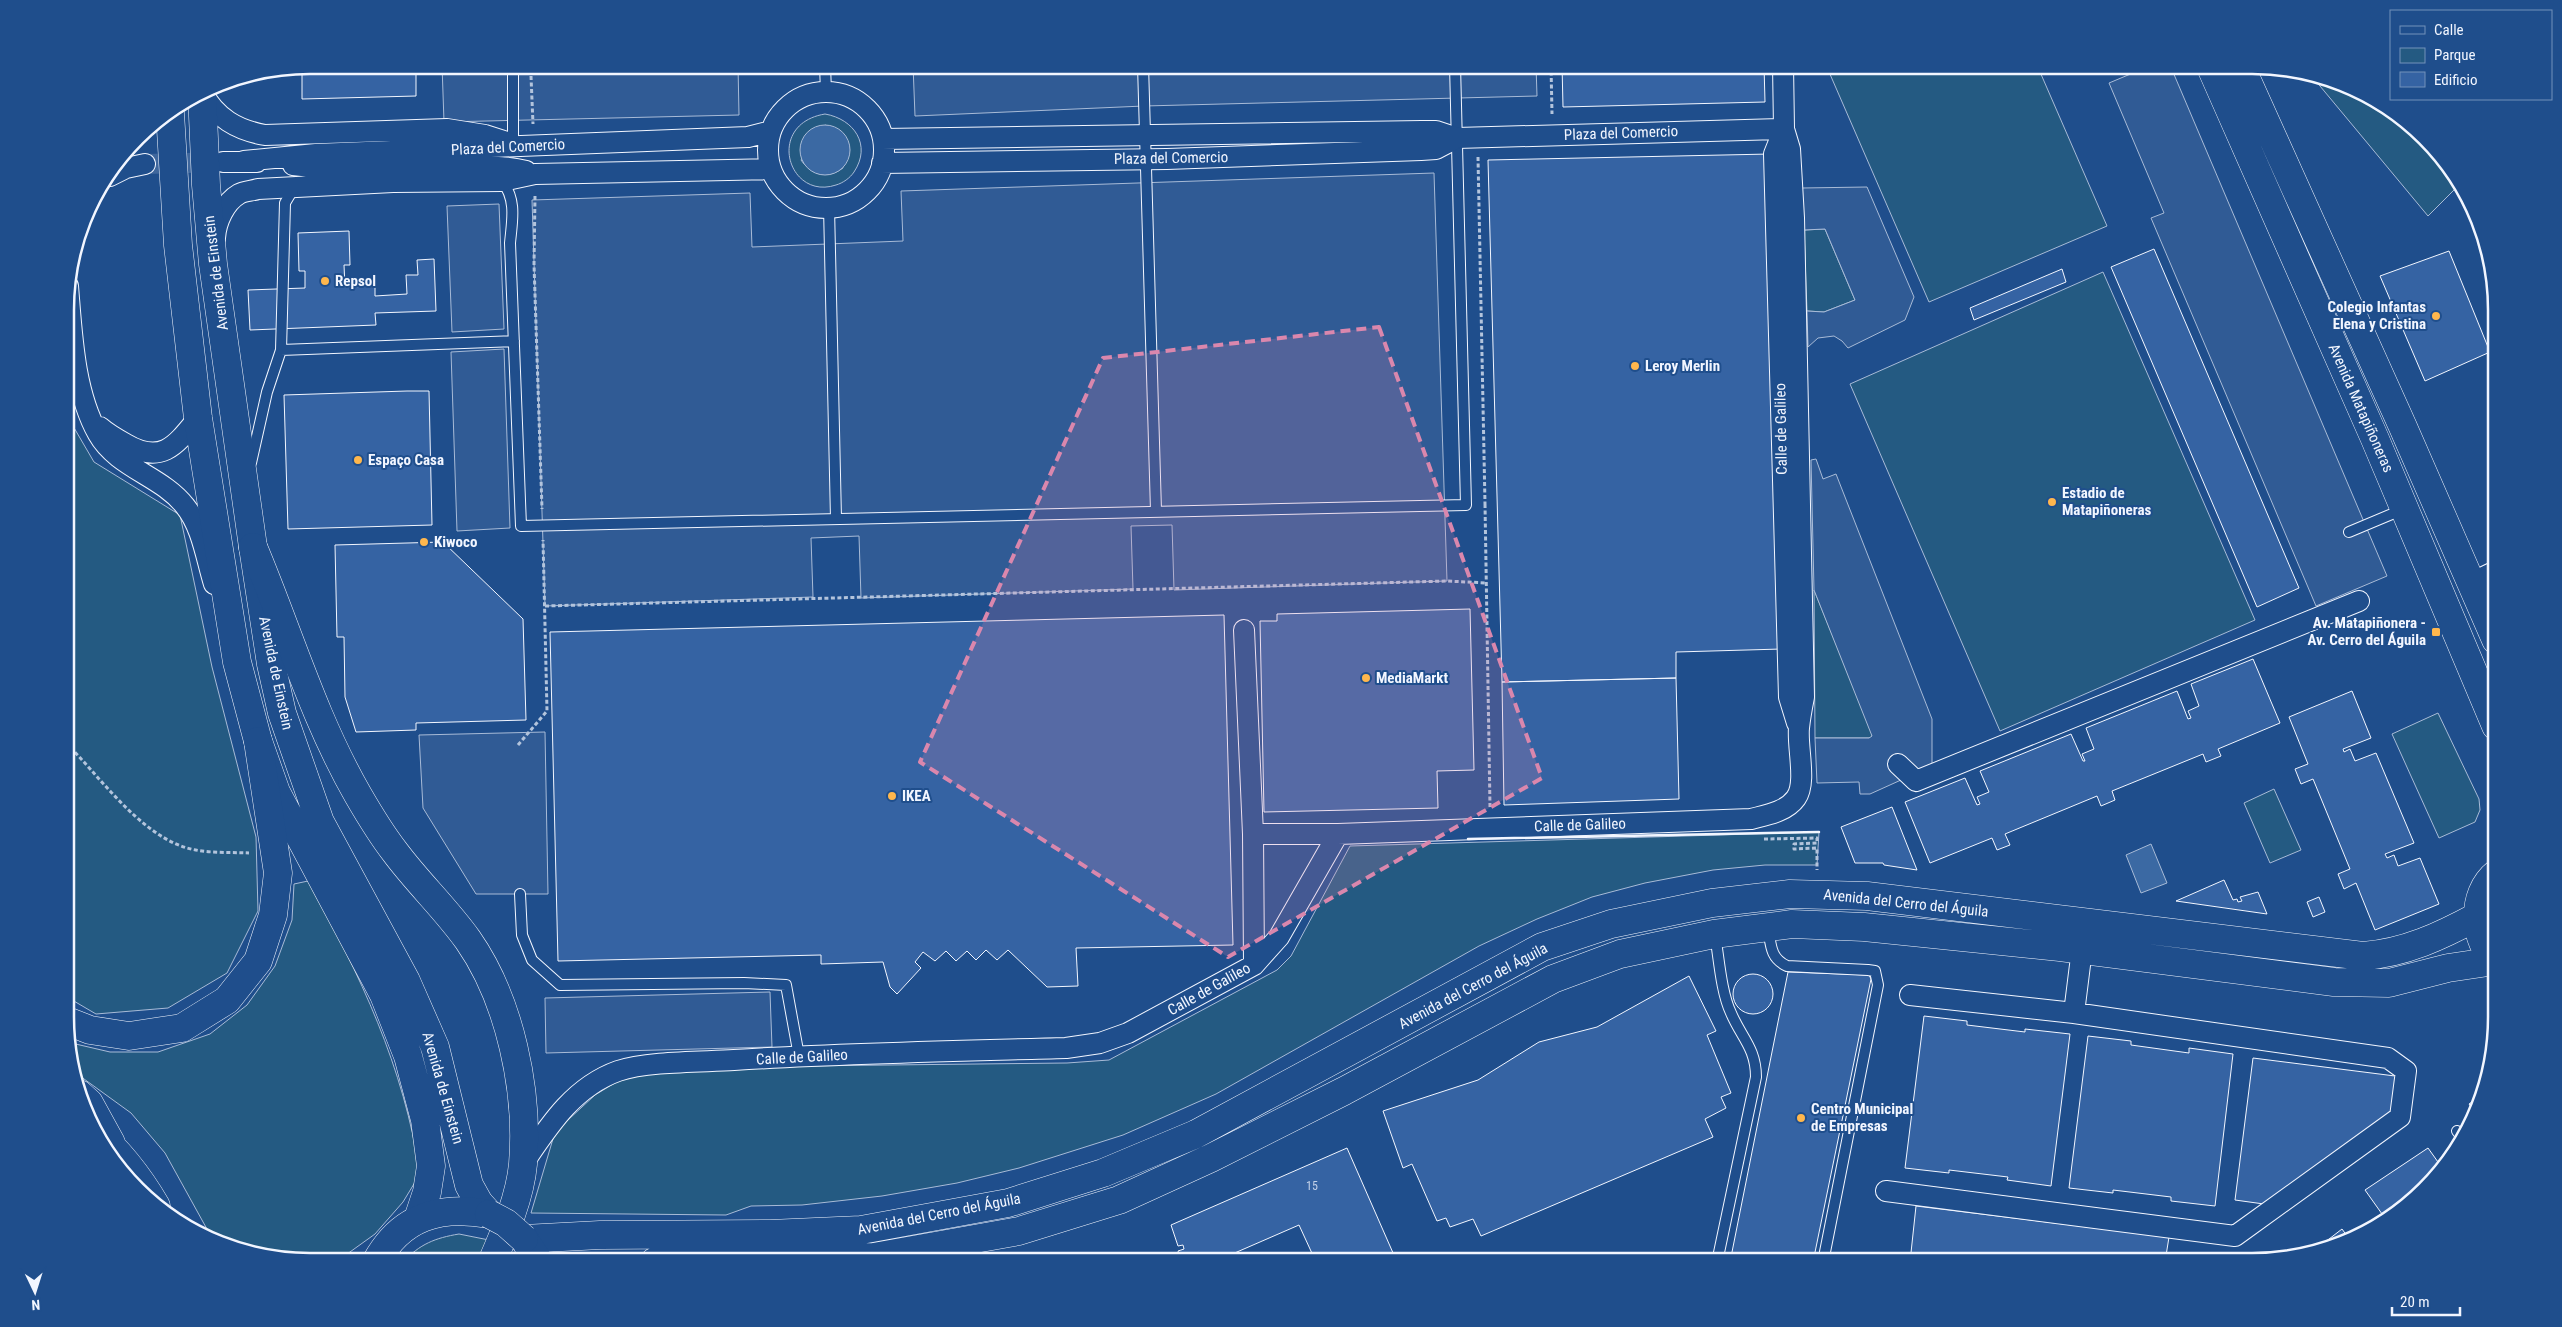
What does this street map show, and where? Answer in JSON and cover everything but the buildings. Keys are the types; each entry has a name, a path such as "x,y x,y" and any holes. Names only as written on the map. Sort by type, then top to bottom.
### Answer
{"main road":[{"name":"Avenida Matapiñoneras","path":"2214,74 2404,509 2488,707"},
{"name":"Avenida Matapiñoneras","path":"2244,74 2488,622"},
{"name":"Avenida de Einstein","path":"202,99 206,185 213,264 252,548 271,664 282,713 298,765 320,822 406,981 435,1047 469,1185 479,1203 489,1214"},
{"name":"Avenida de Einstein","path":"170,119 178,245 198,418 237,662 258,742 276,792 384,995 408,1056 425,1120 431,1166 427,1192 418,1219"},
{"path":"252,548 334,753 362,803 395,852 436,898 469,942 485,970 507,1020 518,1071 524,1117 523,1165 512,1210 495,1253"},
{"path":"74,1024 90,1030 130,1036 182,1028 227,1000 258,961 273,915 278,872 258,742"},
{"path":"2488,884 2482,894 2478,916 2485,949 2488,953"},
{"name":"Avenida del Cerro del Águila","path":"524,1239 861,1230 1008,1204 1103,1174 1196,1134 1542,947 1611,924 1712,902 1790,894 1867,896 2363,956 2383,954 2433,940 2478,916"},
{"name":"Avenida del Cerro del Águila","path":"896,1253 1019,1231 1119,1200 1212,1158 1335,1095 1553,978 1620,954 1714,934 1792,924 1864,927 2082,950 2334,982 2389,983 2448,968 2488,963"},
{"path":"117,1152 142,1183"},
{"path":"381,1253 385,1246 418,1219 432,1213 449,1210 466,1210 489,1214 506,1223 524,1239 533,1253"}],"street":[{"name":"Calle de Galileo","path":"523,1165 552,1121 579,1092 618,1071 655,1065 800,1056 1066,1048 1100,1043 1128,1033 1254,965 1279,937 1338,834 1751,819 1769,815 1785,807 1796,797 1800,786 1798,729 1789,698 1774,154 1784,129 1783,74"},
{"path":"826,92 845,95 863,105 876,120 883,139 882,163 875,180 863,194 847,204 829,208 810,205 794,198 780,185 771,169 768,150 771,131 780,115 792,102 808,94 826,92"},
{"path":"205,98 210,107 219,116 247,132 265,135 447,129 485,134 513,145"},
{"name":"Plaza del Comercio","path":"883,139 1422,130 1436,131 1458,138 1784,129"},
{"name":"Plaza del Comercio","path":"244,161 283,156 748,136 771,131"},
{"name":"Plaza del Comercio","path":"882,163 1146,159 1421,150 1436,149 1458,138"},
{"path":"223,162 244,161 336,169 512,168 535,174"},
{"path":"118,172 126,168 145,164"},
{"name":"Plaza del Comercio","path":"213,264 215,233 219,220 228,204 239,194 258,189 392,182 502,181 535,174 771,169"},
{"path":"74,341 87,408 98,434 110,450 172,493 184,505 195,521 237,662"},
{"path":"87,408 101,428 142,453 160,453 180,440 198,418"},
{"path":"2471,583 2488,575"},
{"path":"1898,764 1916,781 2360,601"},
{"path":"1244,630 1253,834 1254,965"},
{"path":"1253,834 1338,834"},
{"path":"2074,1013 2082,950"},
{"path":"1886,1191 2235,1236 2400,1117 2406,1071 2388,1058 2074,1013 1910,995"}],"lane":[{"path":"513,74 513,145"},
{"path":"825,74 826,92"},
{"path":"1143,74 1156,512"},
{"path":"502,181 510,191 513,209 510,243 521,526 1466,504 1455,74"},
{"path":"245,496 267,392 281,350 285,203 294,188"},
{"path":"829,208 836,519"},
{"path":"281,350 514,341"},
{"path":"2349,532 2404,509"},
{"path":"520,894 522,935 532,960 560,985 744,983 786,985 800,1056"},
{"path":"1768,928 1772,954 1778,961 1787,966 1868,970 1875,971 1878,976 1878,985 1825,1253"},
{"path":"1714,934 1730,1012 1749,1044 1756,1065 1756,1077 1719,1253"}],"path":[{"path":"531,74 534,145"},
{"path":"1543,114 1553,114 1551,74"},
{"path":"1490,828 1478,158 1494,147 1494,137"},
{"path":"518,745 547,711 534,264 535,174"},
{"path":"1466,504 1485,504"},
{"path":"545,606 1447,581 1487,584"},
{"path":"74,751 133,813 158,835 182,846 222,854 256,853"}],"highlighted area":[{"path":"1379,327 1542,778 1228,957 920,762 1103,358"}],"green space":[{"path":"1830,74 2041,74 2107,226 1929,302"},
{"path":"2318,83 2357,98 2396,122 2440,166 2455,189 2428,216"},
{"path":"825,114 844,121 852,127 857,135 861,152 859,162 852,174 844,182 819,187 806,182 796,172 790,159 789,145 795,132 806,121","holes":["825,125 840,131 843,168 826,175 810,170 801,160"]},
{"path":"1825,229 1855,300 1824,312 1807,311 1804,230"},
{"name":"Estadio de Matapiñoneras","path":"2103,272 2255,620 2000,731 1850,384"},
{"path":"74,428 94,462 180,515 212,667 256,837 258,911 227,973 168,1008 96,1014 74,1001"},
{"path":"1814,590 1872,732 1872,737 1815,738"},
{"path":"2438,713 2479,799 2480,810 2475,822 2439,838 2392,734"},
{"path":"2274,789 2301,850 2270,863 2244,803"},
{"path":"1819,832 1817,865 1765,865 1713,870 1645,883 1592,897 1537,919 1479,946 1216,1094 1123,1135 1019,1168 957,1183 882,1196 802,1205 751,1206 726,1215 531,1213 555,1132 595,1095 623,1078 663,1071 799,1066 1067,1063 1109,1060 1277,970 1291,956 1350,846"},
{"path":"308,881 345,951 378,1022 403,1096 420,1174 403,1202 375,1234 349,1253 294,1253 264,1249 234,1241 208,1230 165,1153 131,1113 82,1077 78,1063 75,1044 110,1052 158,1052 210,1034 247,1005 275,966 292,920 294,884"},
{"path":"459,1234 489,1240 482,1253 414,1253 422,1246"}],"shaded area":[{"path":"442,74 738,74 739,115 444,122"},
{"path":"913,74 1536,74 1537,96 1144,106 915,116"},
{"path":"2130,74 2174,74 2387,576 2316,606 2151,218 2164,213 2109,83"},
{"path":"825,125 835,127 843,132 848,140 850,150 848,160 843,168 835,173 825,175 815,173 807,168 802,160 800,150 802,140 807,132 815,127"},
{"path":"1434,173 1447,581 1174,590 1172,525 1131,526 1133,589 861,598 859,536 811,538 813,597 545,606 532,200 750,193 752,247 903,241 901,191"},
{"path":"1867,187 1914,297 1905,320 1848,348 1834,336 1818,338 1808,347 1807,311 1824,312 1855,300 1825,229 1804,230 1802,188"},
{"path":"499,204 504,329 452,332 447,206"},
{"path":"504,349 510,528 457,531 451,352"},
{"path":"1816,459 1823,479 1836,474 1932,719 1932,766 1870,794 1860,794 1859,782 1817,783 1815,738 1869,738 1872,736 1814,590 1811,460"},
{"path":"545,732 548,894 476,894 423,808 419,735"},
{"path":"2151,844 2167,883 2141,893 2126,855"},
{"path":"770,992 772,1047 546,1053 545,998"}],"tunnel":[{"path":"145,164 218,162"}],"wall":[{"path":"1468,839 1819,832"}],"place":[{"name":"Repsol","path":"325,281"},
{"name":"Colegio Infantas Elena y Cristina","path":"2436,316"},
{"name":"Leroy Merlin","path":"1635,366"},
{"name":"Espaço Casa","path":"358,460"},
{"name":"Estadio de Matapiñoneras","path":"2052,502"},
{"name":"Kiwoco","path":"424,542"},
{"name":"Av. Matapiñonera - Av. Cerro del Águila","path":"2436,632"},
{"name":"MediaMarkt","path":"1366,678"},
{"name":"IKEA","path":"892,796"},
{"name":"Centro Municipal de Empresas","path":"1801,1118"}]}
